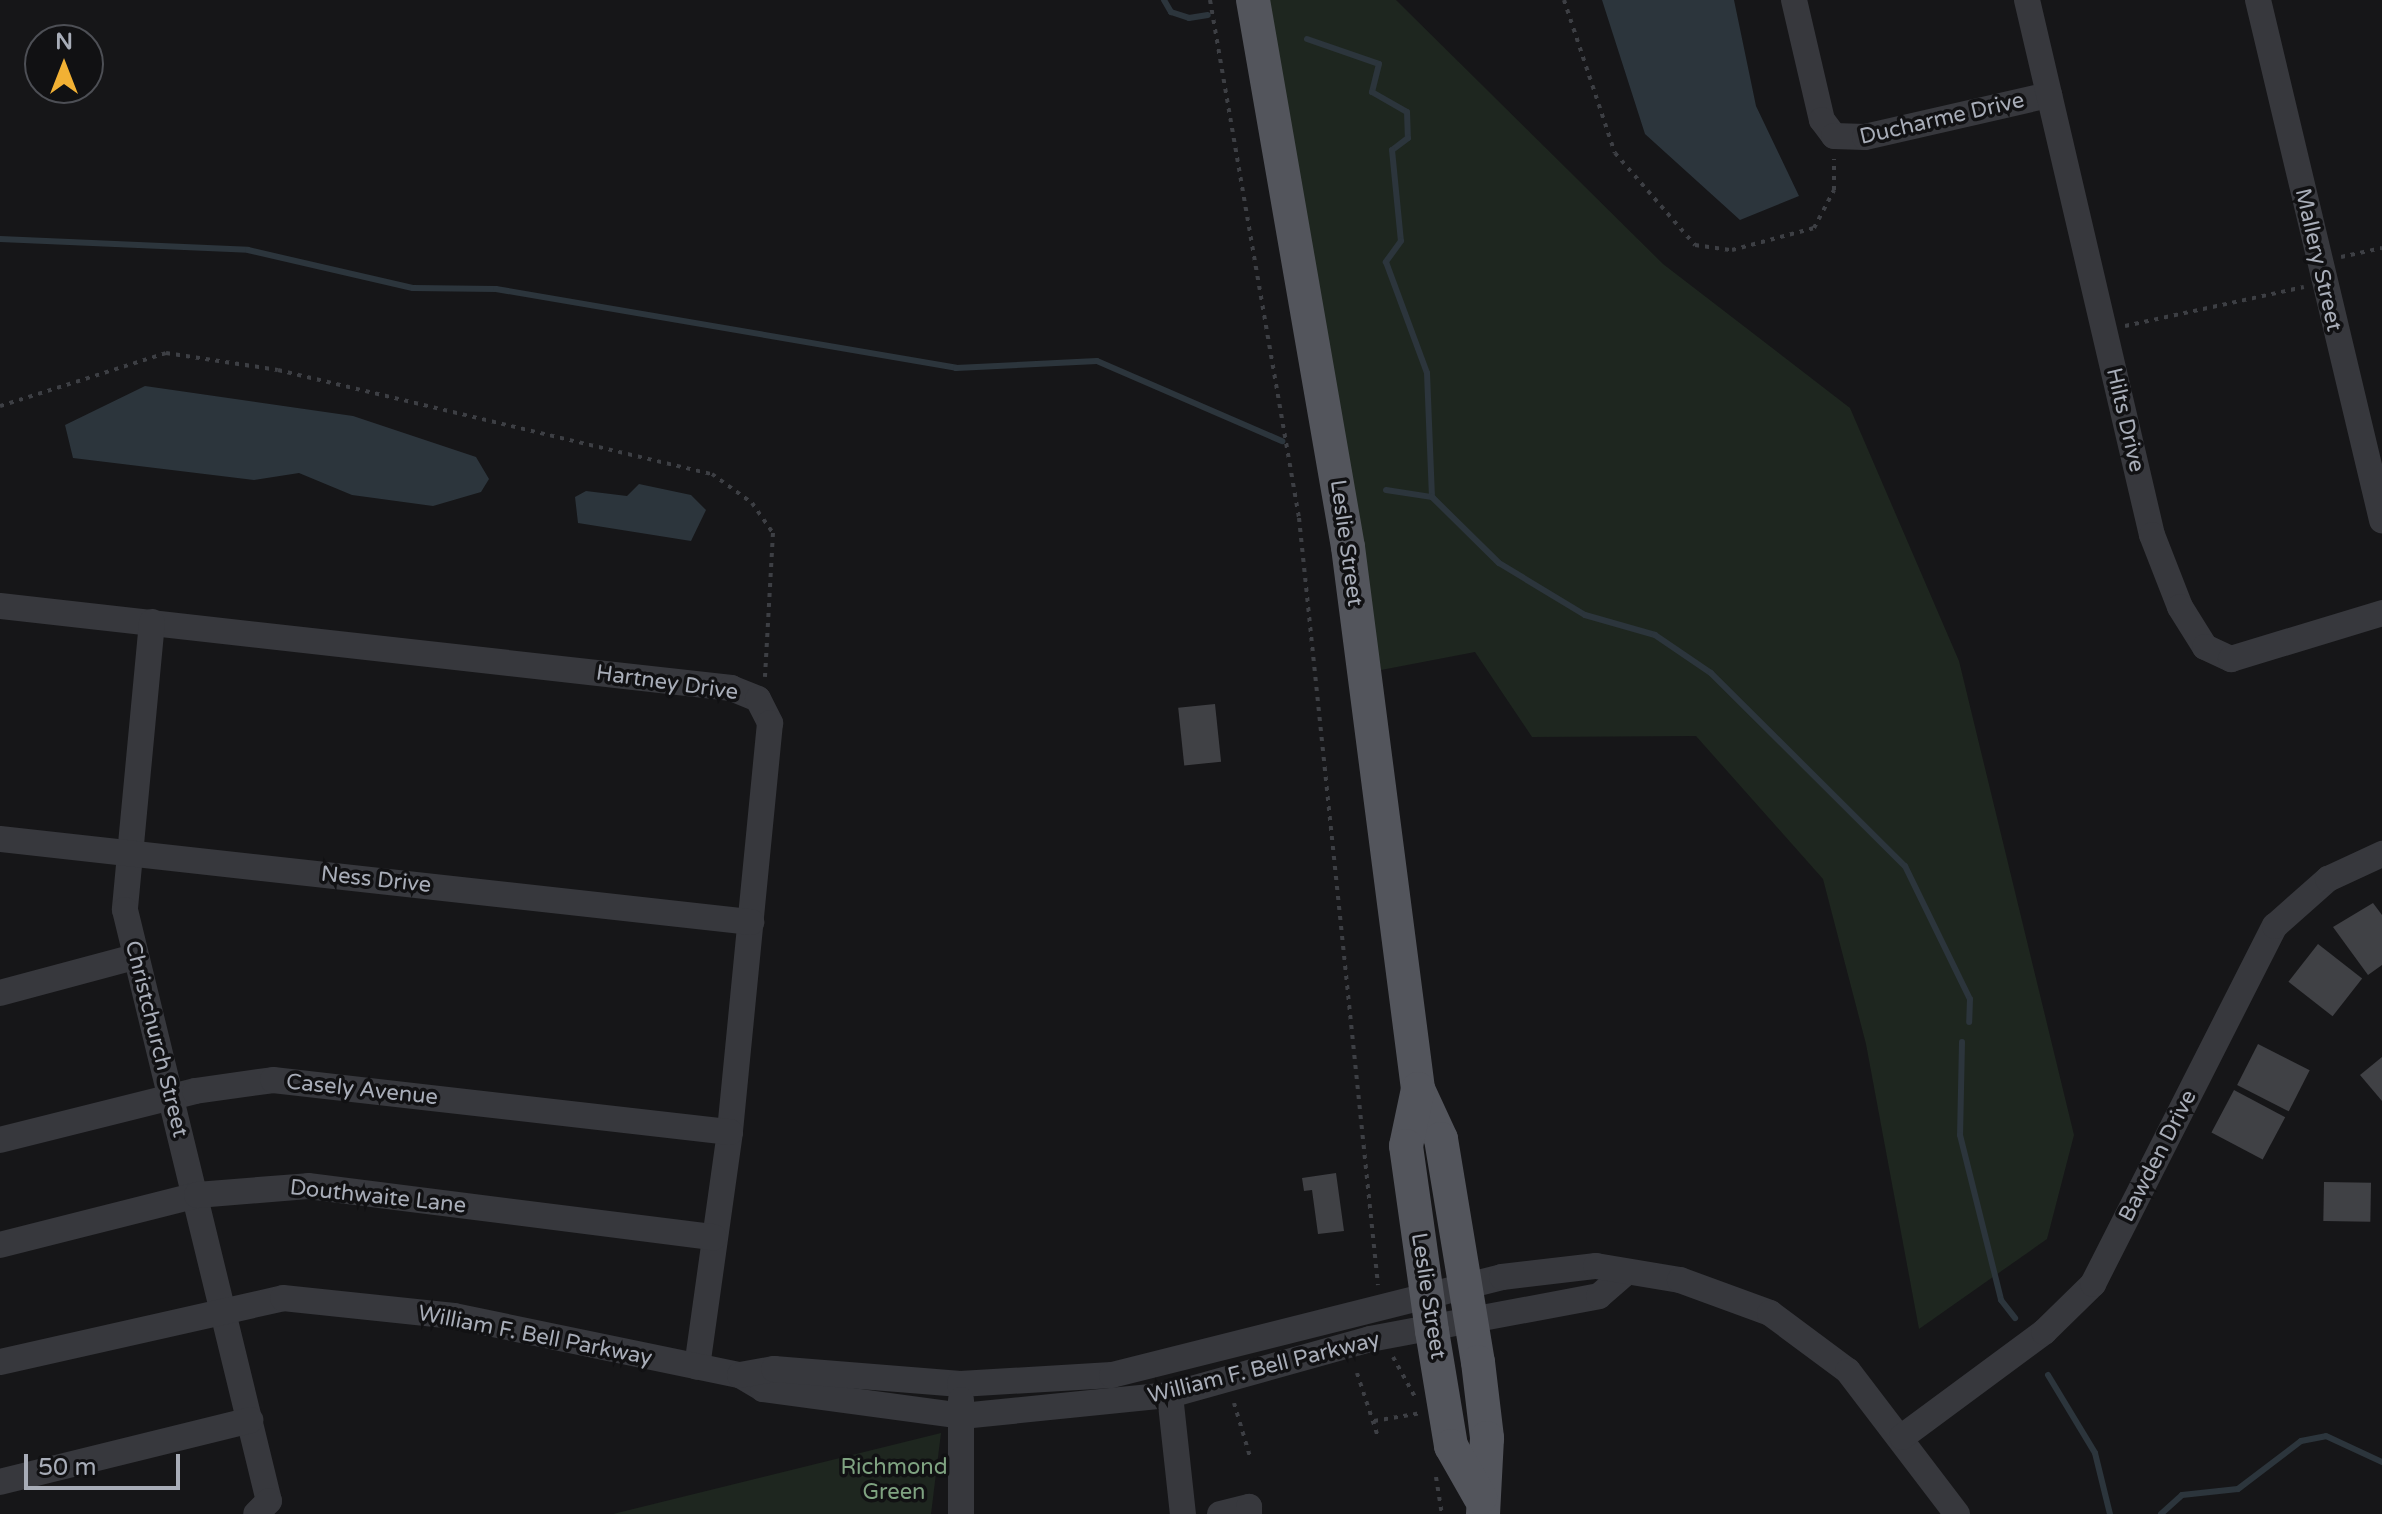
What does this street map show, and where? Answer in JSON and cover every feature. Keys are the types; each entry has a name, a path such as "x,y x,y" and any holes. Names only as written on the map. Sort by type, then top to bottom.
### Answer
{"main road":[{"name":"Leslie Street","path":"1253,0 1348,547 1418,1089 1441,1139 1487,1438 1481,1506"},
{"name":"Leslie Street","path":"1418,1089 1406,1146 1432,1331 1451,1446 1481,1506"}],"street":[{"name":"Ducharme Drive","path":"1794,0 1822,120 1834,136 1865,137 2049,95"},
{"name":"Hilts Drive","path":"2027,0 2161,565 2205,647 2231,659 2382,613"},
{"name":"Mallery Street","path":"2258,0 2382,520"},
{"name":"Hartney Drive","path":"0,606 731,688 758,699 770,723 730,1132 697,1367"},
{"name":"Christchurch Street","path":"152,622 126,851 131,958 227,1308 269,1501 256,1514"},
{"name":"Ness Drive","path":"0,839 751,922"},
{"name":"Bawden Drive","path":"1902,1437 2044,1332 2093,1284 2275,926 2328,879 2382,854"},
{"path":"0,993 131,958"},
{"name":"Casely Avenue","path":"0,1140 170,1097 273,1080 730,1132"},
{"name":"Douthwaite Lane","path":"0,1245 197,1195 308,1186 714,1237"},
{"name":"William F. Bell Parkway","path":"0,1362 227,1308 283,1298 454,1316 740,1375 774,1369 960,1384 1112,1375 1463,1286 1596,1266 1623,1275 1680,1280 1770,1313 1848,1371 1902,1437 1957,1514"},
{"name":"William F. Bell Parkway","path":"740,1375 763,1389 962,1416 1170,1395 1370,1339 1432,1331 1599,1296 1623,1275"},
{"path":"960,1384 961,1514"},
{"path":"1170,1395 1183,1514"},
{"path":"0,1482 250,1420"},
{"path":"1220,1514 1249,1507 1249,1514"}],"path":[{"path":"1210,0 1299,518 1380,1284"},
{"path":"1564,0 1615,153 1695,245 1732,250 1814,228 1834,190 1834,136"},
{"path":"2104,331 2345,277 2340,257 2382,248"},
{"path":"0,406 166,353 278,370 712,474 752,503 773,533 767,669 758,699"},
{"path":"1373,1421 1427,1412 1393,1357"},
{"path":"1357,1373 1378,1437"},
{"path":"1234,1403 1251,1460"}],"green space":[{"path":"1259,0 1396,0 1663,264 1850,408 1959,661 2074,1135 2047,1239 1919,1329 1866,1044 1823,879 1696,736 1532,737 1475,652 1381,670"},
{"name":"Richmond Green","path":"941,1433 931,1514 613,1514"}],"shaded area":[{"path":"1602,0 1734,0 1756,106 1799,196 1740,220 1645,134"},
{"path":"145,386 353,416 476,457 489,479 481,492 433,506 352,495 299,473 254,480 73,458 65,425"},
{"path":"639,484 691,495 706,510 691,541 578,523 575,497 586,491 627,496"}],"building":[{"path":"1215,704 1221,762 1184,766 1178,708"},
{"path":"2373,903 2382,915 2382,965 2368,975 2333,927"},
{"path":"2318,944 2362,978 2333,1016 2288,982"},
{"path":"2258,1044 2310,1070 2289,1111 2237,1085"},
{"path":"2382,1057 2382,1101 2360,1075"},
{"path":"2234,1090 2285,1117 2263,1160 2211,1132"},
{"path":"1336,1173 1344,1231 1318,1234 1312,1190 1304,1191 1302,1178"},
{"path":"2324,1182 2371,1183 2370,1222 2323,1221"}],"waterway":[{"path":"1164,0 1171,12 1189,18 1208,15"},
{"path":"1307,39 1379,64 1372,92 1407,112 1408,138 1392,150 1401,241 1386,262 1427,373 1432,497"},
{"path":"0,239 248,250 413,288 496,289 956,368 1097,361 1282,441"},
{"path":"1386,490 1432,497 1499,563 1585,615 1655,635 1711,673 1905,866 1970,999 1969,1022"},
{"path":"1962,1042 1960,1135 2001,1300 2015,1318"},
{"path":"2048,1375 2095,1453 2110,1514"},
{"path":"2161,1514 2182,1495 2238,1489 2301,1441 2326,1436 2382,1462"}]}
